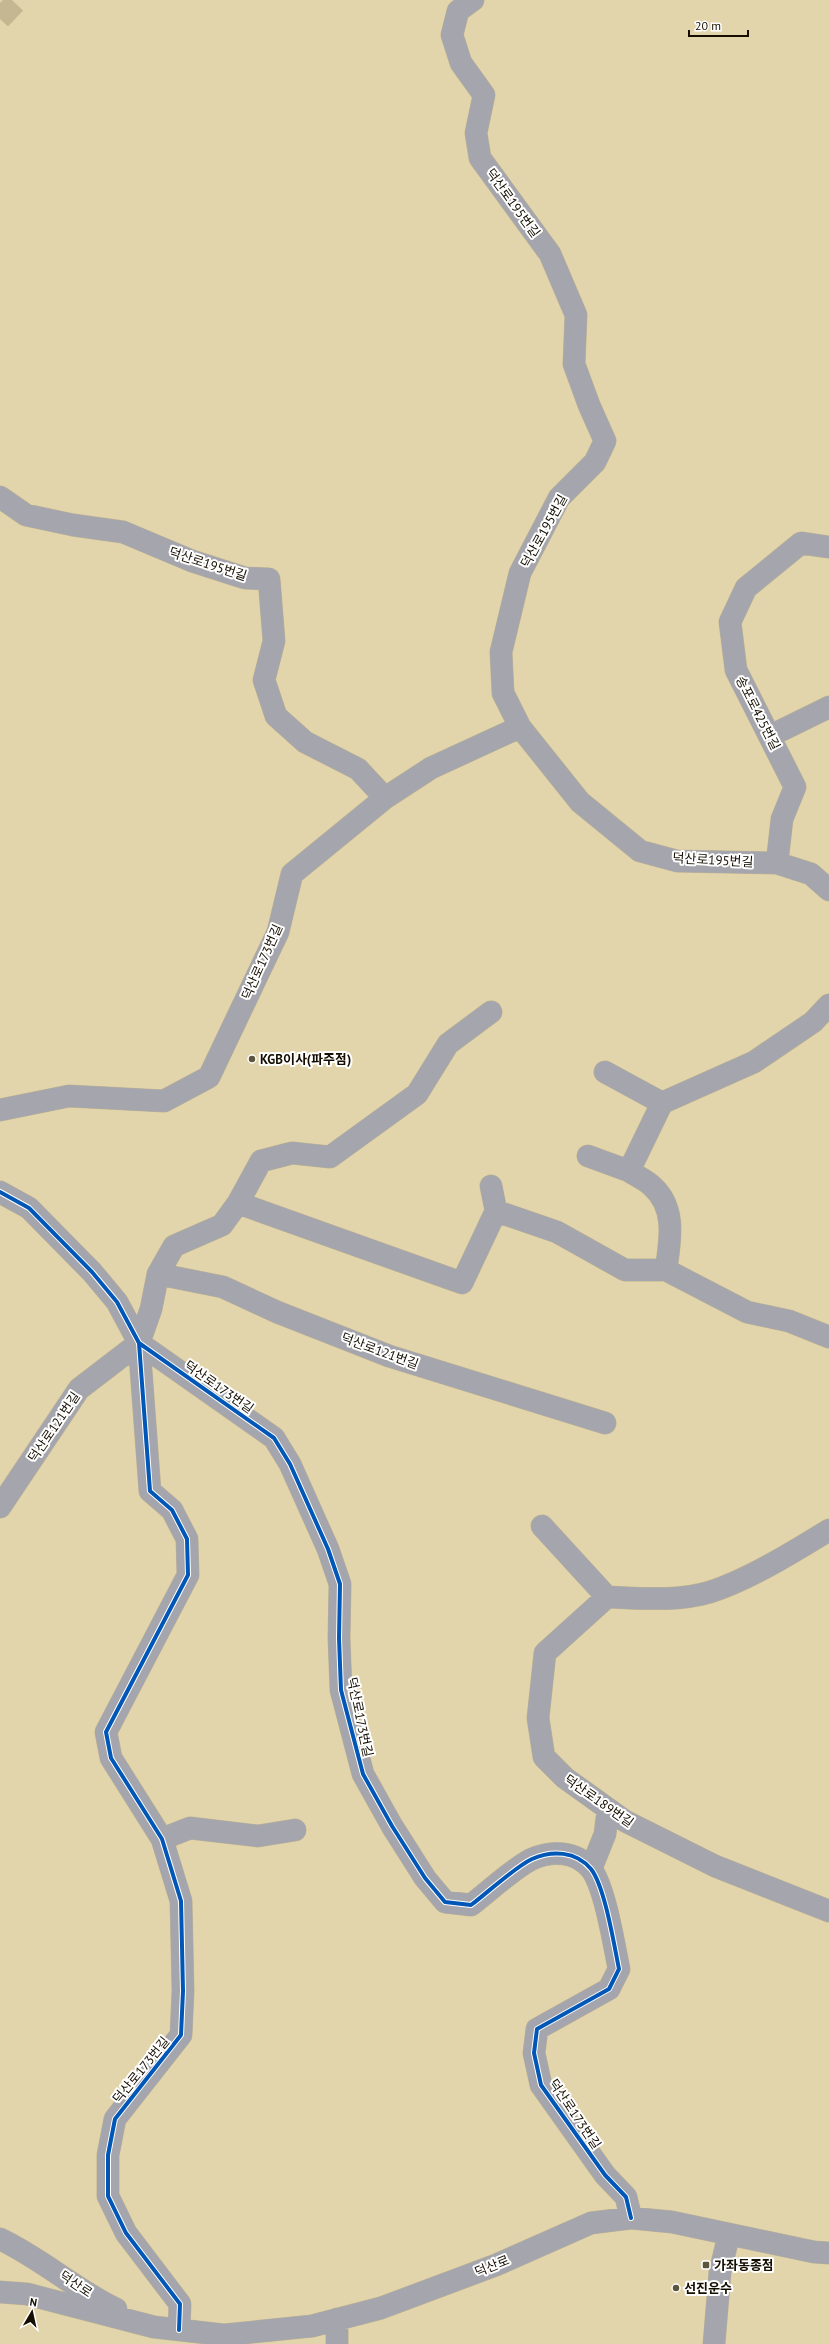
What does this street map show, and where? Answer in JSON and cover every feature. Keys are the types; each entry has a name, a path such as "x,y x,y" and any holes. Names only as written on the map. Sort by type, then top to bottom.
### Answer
{"street":[{"name":"덕산로195번길","path":"473,0 458,11 452,34 462,64 484,95 476,133 480,158 550,254 576,315 574,364 589,405 605,441 595,462 559,498 520,573 501,652 503,693 520,726 580,802 640,851 677,861 777,863 811,874 829,890"},
{"name":"덕산로195번길","path":"0,497 26,514 73,525 123,532 192,561 237,576 245,578 269,579 274,641 264,680 276,716 306,742 358,769 385,798"},
{"name":"송포로425번길","path":"777,863 782,819 795,787 736,670 730,622 746,588 800,544 829,547"},
{"path":"770,736 829,706"},
{"name":"덕산로173번길","path":"0,1110 70,1096 164,1101 209,1077 278,932 292,874 385,798 431,768 520,726"},
{"path":"629,1171 662,1103 754,1062 813,1022 829,1006"},
{"path":"139,1343 151,1309 158,1274 174,1246 222,1225 238,1203 261,1161 292,1153 330,1157 417,1094 448,1044 491,1012"},
{"path":"605,1072 662,1103"},
{"path":"588,1156 629,1171 652,1186 669,1210 670,1242 666,1270"},
{"path":"238,1203 462,1283 496,1211 491,1186"},
{"path":"0,1192 29,1208 92,1272 117,1302 139,1343"},
{"path":"496,1211 557,1232 625,1270 666,1270 747,1312 789,1320 829,1337"},
{"name":"덕산로121번길","path":"158,1274 223,1287 277,1312 389,1356 605,1423"},
{"name":"덕산로173번길","path":"139,1343 150,1491 172,1510 187,1539 188,1575 106,1732 111,1758 162,1839 181,1901 182,2035 115,2118 108,2155 108,2196 126,2233 180,2304 179,2330"},
{"name":"덕산로173번길","path":"139,1343 274,1438 290,1464 328,1549 340,1584 339,1638 341,1690 363,1774 392,1826 425,1878 446,1902 471,1905 532,1860 556,1852 573,1856 591,1869 601,1891 619,1969 609,1989 537,2029 534,2053 541,2085 605,2175 626,2197 631,2218"},
{"name":"덕산로121번길","path":"0,1507 79,1389 139,1343"},
{"path":"542,1526 607,1597 657,1599 710,1592 754,1573 829,1530"},
{"name":"덕산로189번길","path":"607,1597 545,1653 538,1718 544,1757 565,1778 625,1821 715,1866 829,1911"},
{"path":"591,1869 605,1834 608,1809"},
{"path":"162,1839 190,1828 258,1836 295,1830"},
{"name":"덕산로","path":"0,2292 27,2294 154,2327 224,2335 312,2326 381,2308 496,2265 591,2223 631,2218 672,2222 814,2252 829,2253"},
{"path":"714,2344 720,2272 729,2234"},
{"name":"덕산로","path":"0,2239 28,2252 103,2302 154,2327"},
{"path":"337,2320 337,2344"}],"tunnel":[{"path":"0,19 18,0"}],"cycle path":[{"path":"0,1192 29,1208 92,1272 117,1302 139,1343 150,1491 172,1510 187,1539 188,1575 106,1732 111,1758 162,1839 181,1901 183,1991 181,2035 115,2119 108,2155 108,2196 126,2233 180,2304 179,2330"},
{"path":"139,1343 274,1438 290,1464 328,1549 340,1584 339,1638 341,1690 363,1774 392,1826 425,1878 445,1902 471,1905 525,1863 548,1854 563,1854 578,1859 585,1863 596,1877 605,1902 619,1969 609,1989 537,2029 534,2053 541,2085 605,2175 626,2197 631,2218"}],"place":[{"name":"KGB이사(파주점)","path":"252,1059"},
{"name":"가좌동종점","path":"706,2265"},
{"name":"선진운수","path":"676,2288"}]}
